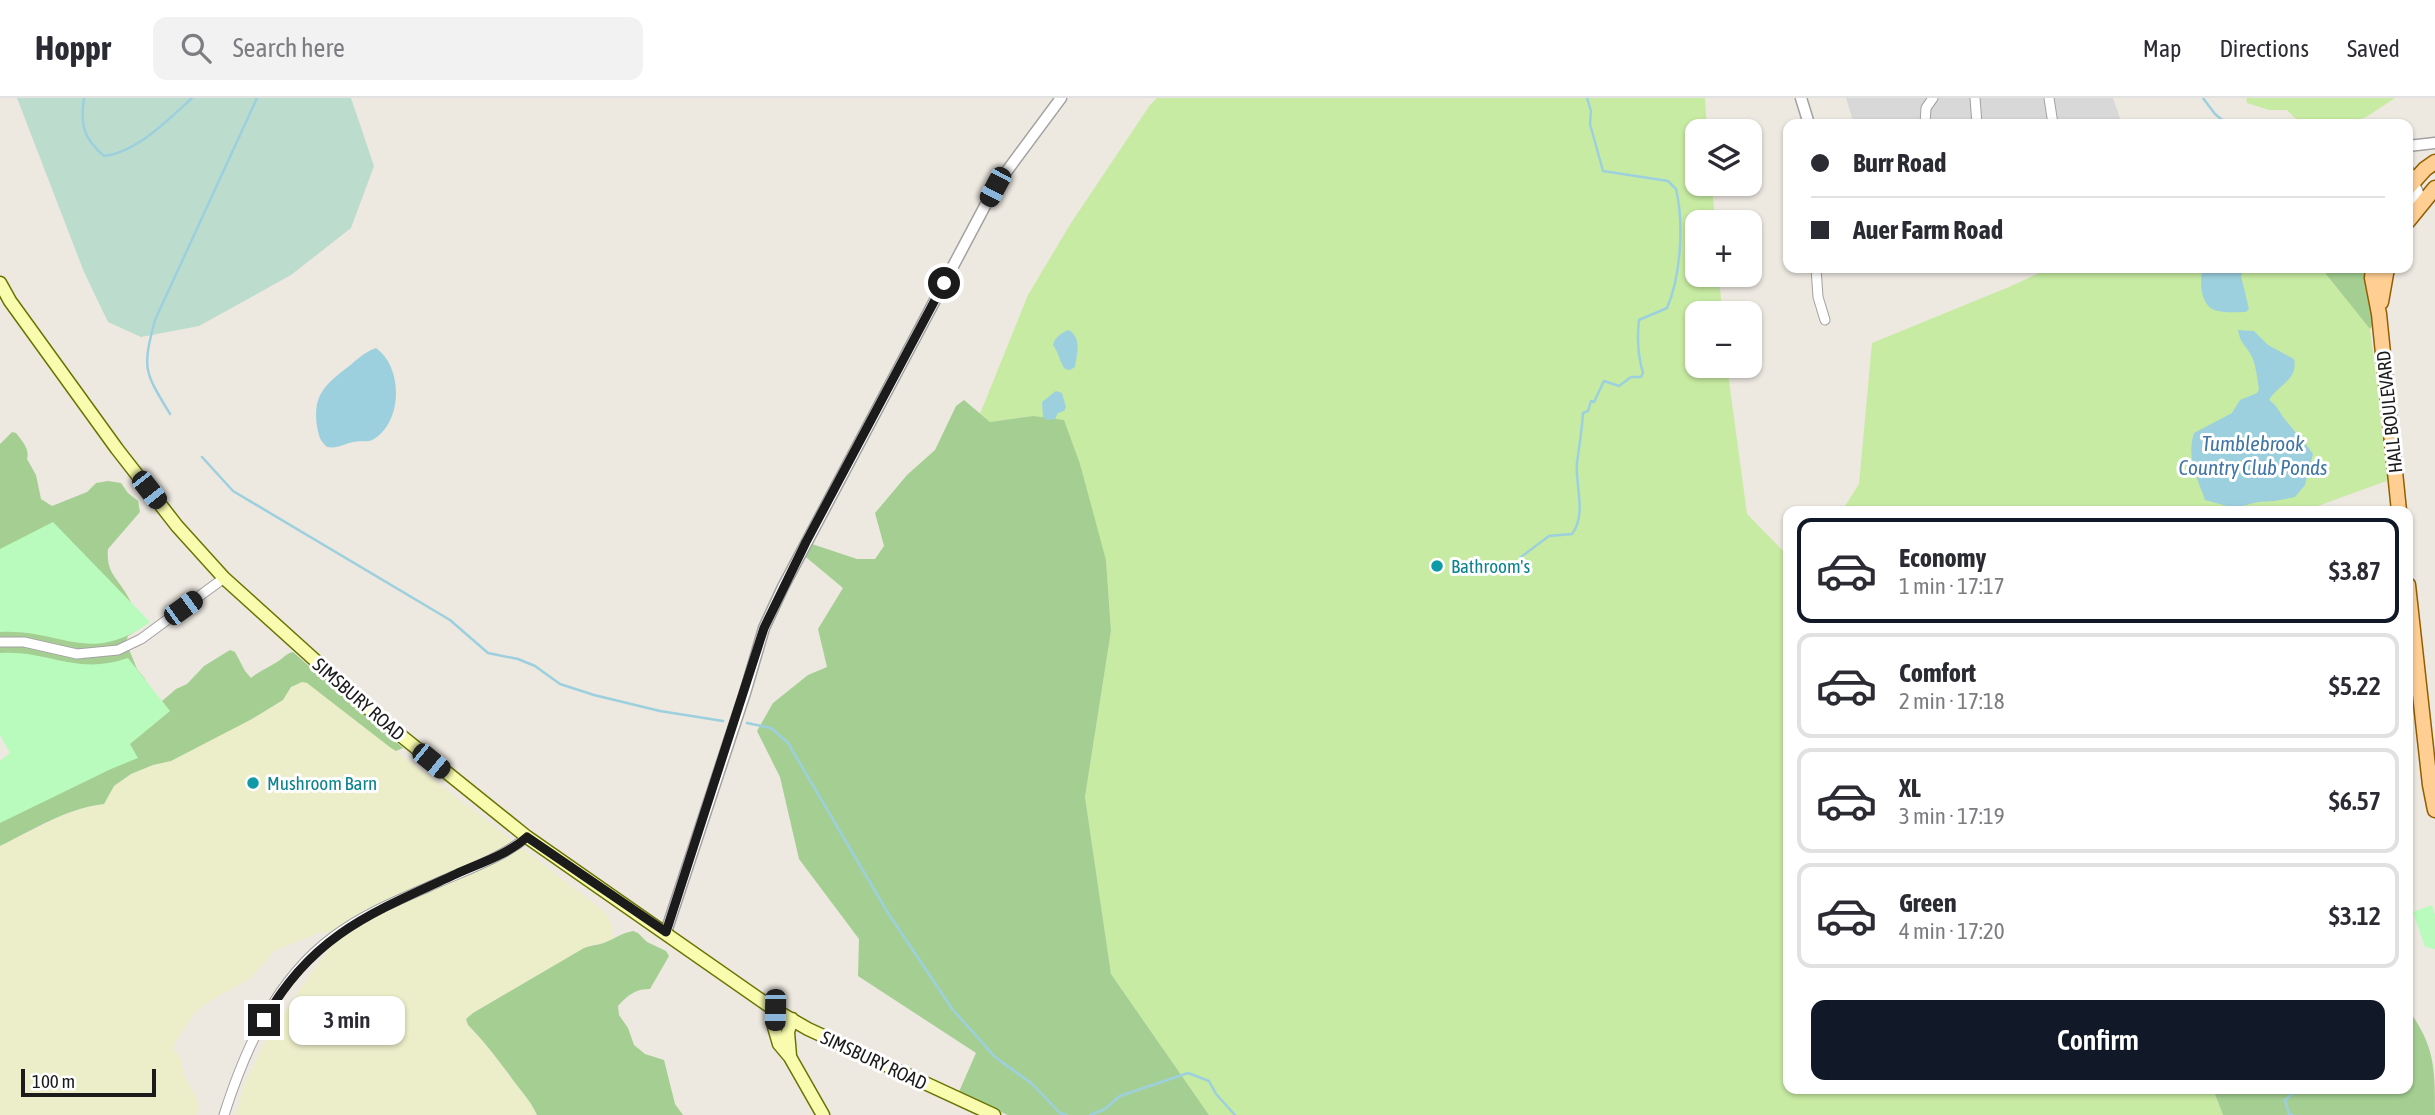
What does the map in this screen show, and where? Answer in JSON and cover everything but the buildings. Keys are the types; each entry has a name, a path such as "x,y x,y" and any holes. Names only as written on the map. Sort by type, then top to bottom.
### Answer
{"main road":[{"path":"2413,178 2435,162"},
{"path":"2415,201 2435,188"},
{"name":"HALL BOULEVARD","path":"2373,273 2398,506"},
{"name":"HALL BOULEVARD","path":"2379,314 2386,273"},
{"name":"SIMSBURY ROAD","path":"0,283 5,304 177,526 224,578 379,718 527,837 775,1010 918,1081 994,1115"},
{"path":"2413,630 2435,810"},
{"path":"775,1010 774,1027 779,1044 790,1057 823,1115"},
{"path":"790,1057 788,1032 792,1019"}],"street":[{"path":"666,932 764,628 783,587 995,187 1061,98"},
{"path":"1801,98 1807,119"},
{"path":"1925,119 1926,108 1933,98"},
{"path":"1975,98 1977,119"},
{"path":"2049,98 2052,119"},
{"path":"2413,145 2435,143"},
{"path":"1816,273 1818,297 1825,320"},
{"path":"0,642 24,642 77,653 118,650 142,639 224,578"},
{"path":"224,1115 238,1075 279,993 314,953 334,936 387,906 507,852 527,837"}],"shaded area":[{"path":"1846,98 2113,98 2120,119 1852,119"}],"green space":[{"path":"17,98 351,98 374,166 351,228 291,275 199,326 141,337 108,322 84,272"},
{"path":"1157,98 1705,98 1706,119 1685,119 1685,196 1713,196 1714,210 1685,210 1685,287 1720,287 1721,301 1685,301 1685,378 1729,378 1747,514 1783,551 1783,1094 2215,1094 2223,1115 1209,1115 1111,974 1085,797 1111,631 1106,560 1033,416 990,422 980,414 1028,295 1071,223"},
{"path":"2246,98 2395,98 2360,119 2296,119 2287,110 2269,110 2247,103"},
{"path":"2039,273 2325,273 2370,329 2389,480 2318,506 1845,506 1859,484 1872,343"},
{"path":"2325,273 2369,273 2374,323 2370,329"},
{"path":"964,400 990,422 1033,416 1064,420 1080,464 1106,560 1111,631 1085,797 1111,974 1209,1115 1008,1115 958,1094 976,1053 858,976 859,939 799,859 780,777 757,731 773,703 808,675 827,667 818,629 843,588 801,553 806,542 857,559 875,559 884,546 875,513 907,475 935,450 956,406"},
{"path":"12,432 16,433 26,448 27,459 36,475 41,499 52,506 87,492 96,483 108,481 121,483 138,501 140,512 108,549 108,557 110,569 143,626 128,636 126,642 151,697 161,702 176,689 187,684 204,666 230,650 235,652 251,678 293,652 403,748 396,751 391,748 307,683 302,682 291,687 283,700 252,719 171,761 131,774 114,786 104,804 64,815 0,846 0,769 17,755 0,716 0,444"},
{"path":"53,522 150,622 129,635 110,642 92,644 41,635 0,632 0,549"},
{"path":"0,653 33,655 78,664 110,663 128,658 170,711 130,744 138,758 0,823 0,761 10,753 0,735"},
{"path":"305,681 605,912 612,925 613,938 603,944 584,948 466,1019 468,1025 525,1093 537,1115 236,1115 243,1088 268,1035 331,946 329,934 324,931 274,951 251,978 195,1012 175,1042 174,1049 181,1060 185,1078 195,1094 199,1106 197,1115 0,1115 0,846 64,815 104,804 114,786 131,774 171,761 252,719 283,700 291,687"},
{"path":"2432,905 2435,915 2435,949 2425,947 2413,912"},
{"path":"633,931 647,942 666,951 669,956 650,989 636,991 629,996 618,1006 619,1015 628,1028 634,1045 645,1054 664,1060 675,1104 683,1115 537,1115 466,1019 584,948"},
{"path":"2413,1016 2424,1035 2432,1058 2435,1115 2223,1115 2215,1094 2413,1094"}],"water":[{"path":"2202,273 2242,273 2249,309 2246,312 2224,312 2212,309 2204,300"},
{"path":"1069,330 1076,338 1078,347 1075,367 1070,370 1065,369 1053,345 1059,336"},
{"name":"Tumblebrook Country Club Ponds","path":"2238,330 2254,331 2268,345 2294,359 2295,366 2290,377 2269,400 2313,454 2305,485 2295,497 2227,506 2205,500 2191,450 2194,433 2232,413 2240,400 2257,393 2259,389 2253,359"},
{"path":"376,348 385,357 395,380 396,394 390,420 384,431 374,439 327,447 320,438 317,427 316,408 321,394 336,376"},
{"path":"1056,391 1062,393 1066,407 1055,419 1048,420 1043,417 1042,402"}],"waterway":[{"path":"84,98 82,116 87,137 104,156 140,142 192,98"},
{"path":"170,414 150,378 148,369 148,349 155,320 257,98"},
{"path":"1521,557 1549,536 1572,534 1580,509 1577,463 1583,413 1588,411 1591,401 1594,402 1604,381 1619,386 1631,377 1641,377 1643,373 1638,346 1639,320 1667,308 1678,265 1680,217 1676,189 1668,181 1603,171 1590,124 1591,111 1587,98"},
{"path":"2203,98 2221,119"},
{"path":"202,457 233,491 450,620 488,653 518,659 535,666 560,684 594,695 660,711 723,721"},
{"path":"747,723 771,728 788,743 888,913 953,1010 995,1057 1031,1083 1060,1113 1067,1115"},
{"path":"1090,1115 1105,1109 1120,1096 1188,1073 1209,1081 1216,1094 1235,1115"},
{"path":"2292,1094 2285,1100 2289,1114 2292,1115"}],"place":[{"name":"Bathroom's","path":"1437,566"},
{"name":"Mushroom Barn","path":"253,783"}],"route":[{"path":"264,1020 279,993 314,953 334,936 387,906 507,852 527,837 666,932 764,628 806,542 944,283"}]}
